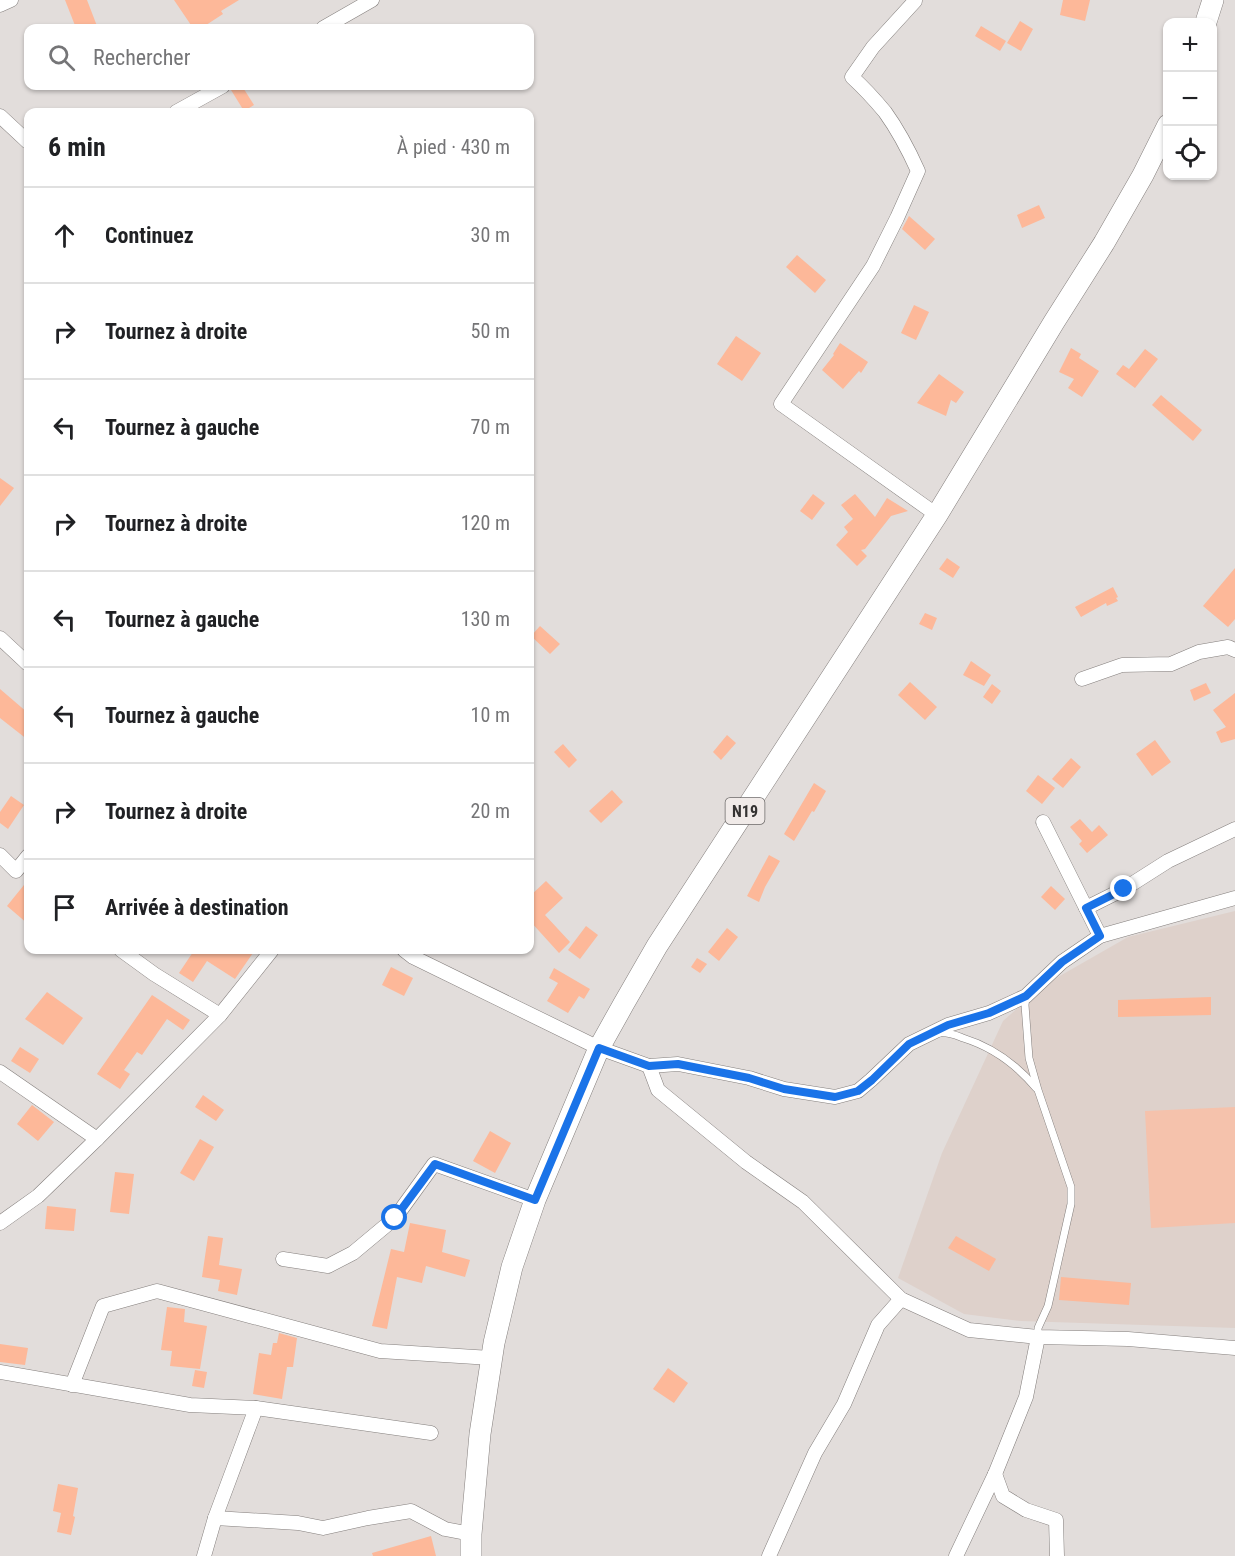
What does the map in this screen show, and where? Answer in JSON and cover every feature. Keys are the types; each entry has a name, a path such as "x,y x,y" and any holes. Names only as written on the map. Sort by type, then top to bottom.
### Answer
{"main road":[{"path":"1207,18 1213,0"},
{"name":"N19","path":"471,1556 480,1434 491,1358 512,1267 535,1200 599,1048 657,946 937,515 1104,243 1143,175 1167,126"}],"street":[{"path":"0,6 11,0"},
{"path":"330,24 372,0"},
{"path":"915,1 873,47 852,77 886,113 918,171 873,266 781,404 937,515"},
{"path":"183,108 217,90"},
{"path":"0,116 24,138"},
{"path":"0,638 24,660"},
{"path":"1082,679 1122,665 1171,664 1199,652 1228,647 1235,650"},
{"path":"1043,822 1100,936"},
{"path":"1086,908 1124,889 1168,861 1235,829"},
{"path":"0,855 16,871 24,861"},
{"path":"409,954 599,1048 649,1066 678,1064 749,1078 784,1089 835,1097 858,1091 909,1044 948,1025 989,1013 1026,996 1062,962 1100,936 1235,898"},
{"path":"126,954 220,1015"},
{"path":"0,1223 38,1196 97,1139 220,1015 269,954"},
{"path":"649,1066 658,1090 746,1162 802,1202 901,1299 969,1330 1235,1348"},
{"path":"0,1072 97,1139"},
{"path":"283,1259 328,1266 353,1253 395,1218 435,1164 535,1200"},
{"path":"72,1385 103,1306 157,1292 380,1351 491,1358"},
{"path":"769,1556 815,1453 844,1404 878,1325 901,1299"},
{"path":"956,1556 995,1474 1026,1397 1038,1336"},
{"path":"0,1372 190,1405 256,1408 431,1433"},
{"path":"204,1556 215,1518 256,1408"},
{"path":"995,1474 1003,1496 1026,1510 1056,1520 1057,1556"},
{"path":"215,1518 298,1522 323,1528 411,1510 445,1529 471,1534"}],"lane":[{"path":"1026,996 1029,1058 1071,1187 1071,1204 1048,1306 1038,1328 1038,1336"},
{"path":"932,1034 945,1032 975,1042 1003,1056 1038,1090"}],"shaded area":[{"path":"1235,911 1235,1328 1021,1321 964,1314 898,1278 942,1153 1003,1021 1044,985 1128,937"},
{"path":"1235,1107 1235,1223 1151,1228 1145,1111"}],"building":[{"path":"65,0 87,0 96,24 74,24"},
{"path":"174,0 239,0 221,11 223,14 208,24 190,24"},
{"path":"1063,0 1090,0 1085,21 1060,15"},
{"path":"1020,21 1033,29 1021,51 1007,43"},
{"path":"981,26 1006,41 1000,51 975,36"},
{"path":"231,90 245,90 254,105 242,108"},
{"path":"1039,205 1045,218 1022,228 1017,215"},
{"path":"909,216 935,239 925,250 902,229"},
{"path":"797,255 826,280 815,293 786,267"},
{"path":"914,305 929,312 916,340 901,333"},
{"path":"736,336 761,353 742,381 717,364"},
{"path":"840,343 868,362 861,373 859,371 843,389 822,370"},
{"path":"1071,348 1081,354 1079,358 1099,371 1082,397 1068,388 1074,379 1059,372"},
{"path":"1145,349 1158,359 1135,388 1116,374 1123,365 1129,369"},
{"path":"939,374 964,392 956,403 951,400 946,416 917,403"},
{"path":"1161,395 1202,430 1193,441 1152,405"},
{"path":"0,478 14,488 0,506"},
{"path":"813,494 825,503 812,520 800,511"},
{"path":"855,494 875,517 887,498 908,511 891,516 865,549 861,550 867,556 857,566 836,545 848,532 844,527 853,519 841,505"},
{"path":"947,558 960,567 953,578 939,569"},
{"path":"1235,568 1235,619 1228,627 1203,606"},
{"path":"1113,587 1118,601 1107,606 1106,603 1081,617 1075,607"},
{"path":"925,613 937,618 932,630 919,624"},
{"path":"540,626 560,644 550,654 534,639 534,633"},
{"path":"971,661 991,675 984,686 963,675"},
{"path":"910,682 937,707 925,720 898,695"},
{"path":"1206,683 1211,693 1194,701 1190,690"},
{"path":"992,684 1001,691 992,704 983,697"},
{"path":"0,689 24,710 24,737 0,718"},
{"path":"1235,693 1235,739 1221,743 1216,732 1226,727 1213,710"},
{"path":"727,735 736,743 721,760 713,752"},
{"path":"1155,740 1171,762 1152,776 1136,754"},
{"path":"563,744 577,760 569,768 554,752"},
{"path":"1071,758 1081,767 1063,788 1052,779"},
{"path":"1038,775 1055,788 1042,804 1026,791"},
{"path":"814,783 826,791 794,841 784,834"},
{"path":"612,790 623,802 601,823 589,811"},
{"path":"11,796 24,805 8,829 0,823 0,812"},
{"path":"1080,819 1092,832 1099,825 1108,835 1087,853 1079,844 1082,841 1070,827"},
{"path":"769,855 780,861 759,902 747,896"},
{"path":"546,881 563,898 545,915 570,942 559,953 534,925 534,892"},
{"path":"24,885 24,921 7,906"},
{"path":"1051,886 1065,899 1055,910 1041,897"},
{"path":"586,926 598,935 580,959 568,950"},
{"path":"727,928 738,937 719,961 708,952"},
{"path":"192,954 252,954 235,979 207,961 193,982 179,973"},
{"path":"697,958 707,964 700,973 691,967"},
{"path":"391,967 413,978 404,996 382,985"},
{"path":"554,968 590,989 584,999 579,996 568,1013 547,1001 558,983 549,978"},
{"path":"47,992 83,1018 63,1045 25,1019"},
{"path":"152,995 190,1020 183,1030 167,1019 142,1055 137,1052 124,1070 130,1074 120,1089 97,1074"},
{"path":"1211,997 1211,1015 1118,1017 1118,1000"},
{"path":"20,1047 39,1059 30,1073 11,1061"},
{"path":"203,1095 224,1110 216,1121 195,1107"},
{"path":"32,1105 54,1122 38,1141 17,1124"},
{"path":"490,1131 511,1143 495,1173 473,1161"},
{"path":"200,1139 214,1147 194,1181 180,1173"},
{"path":"115,1172 134,1174 129,1214 110,1212"},
{"path":"47,1206 76,1209 74,1231 45,1229"},
{"path":"410,1223 446,1230 442,1252 470,1260 465,1277 426,1266 422,1283 397,1277 387,1329 372,1326 391,1249 404,1252"},
{"path":"208,1236 223,1238 219,1265 242,1269 237,1295 218,1291 220,1280 202,1277"},
{"path":"956,1236 996,1259 989,1271 948,1248"},
{"path":"1061,1277 1131,1283 1129,1305 1059,1300"},
{"path":"167,1307 185,1309 184,1322 207,1326 200,1369 170,1366 172,1351 161,1350"},
{"path":"279,1333 297,1338 293,1367 287,1367 282,1399 253,1394 259,1353 271,1355 273,1343 277,1343"},
{"path":"0,1344 28,1348 25,1365 0,1362"},
{"path":"668,1368 688,1383 674,1403 653,1389"},
{"path":"195,1370 207,1372 204,1388 192,1386"},
{"path":"58,1484 78,1488 71,1535 57,1532 61,1513 53,1511"},
{"path":"431,1536 436,1556 373,1556 372,1553"}],"route":[{"path":"395,1218 435,1164 535,1200 599,1048 649,1066 678,1064 814,1094 835,1097 858,1091 909,1044 948,1025 989,1013 1026,996 1062,962 1100,936 1086,908 1124,889"}]}
